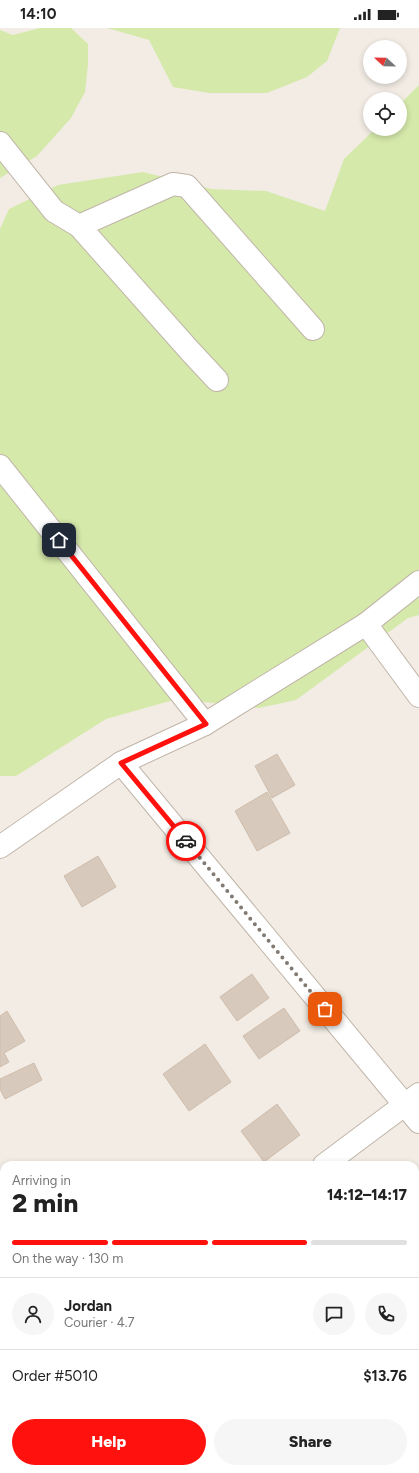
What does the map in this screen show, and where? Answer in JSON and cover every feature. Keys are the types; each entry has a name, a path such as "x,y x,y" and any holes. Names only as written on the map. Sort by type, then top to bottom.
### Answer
{"street":[{"path":"0,143 54,211 79,226 184,345 217,380"},
{"path":"79,226 173,184 187,186 313,329"},
{"path":"0,466 206,724"},
{"path":"0,847 121,763 206,724 366,624 419,582"},
{"path":"366,624 419,696"},
{"path":"121,763 412,1100 419,1122"},
{"path":"329,1161 412,1100"}],"green space":[{"path":"40,28 71,28 88,44 88,64 85,92 71,118 37,156 0,178 0,30 13,35"},
{"path":"107,28 340,28 327,61 307,77 267,93 209,93 173,87 149,40"},
{"path":"419,85 419,615 408,618 296,700 259,708 177,699 106,719 16,776 0,776 0,229 9,209 58,185 143,172 211,189 266,191 325,211 344,159 368,136 407,136 407,97"}],"building":[{"path":"277,754 295,785 272,798 255,766"},
{"path":"267,792 290,833 257,851 235,811"},
{"path":"98,856 116,887 82,907 64,876"},
{"path":"252,974 269,998 237,1021 220,997"},
{"path":"284,1008 300,1031 259,1059 243,1036"},
{"path":"7,1011 25,1041 4,1053 9,1062 0,1067 0,1016"},
{"path":"205,1044 231,1082 189,1111 163,1074"},
{"path":"34,1063 42,1080 5,1099 0,1089 0,1079"},
{"path":"277,1104 300,1135 263,1161 241,1131"}],"way so far":[{"path":"186,841 325,1009"}],"route":[{"path":"59,540 206,724 121,763 186,841"}]}
